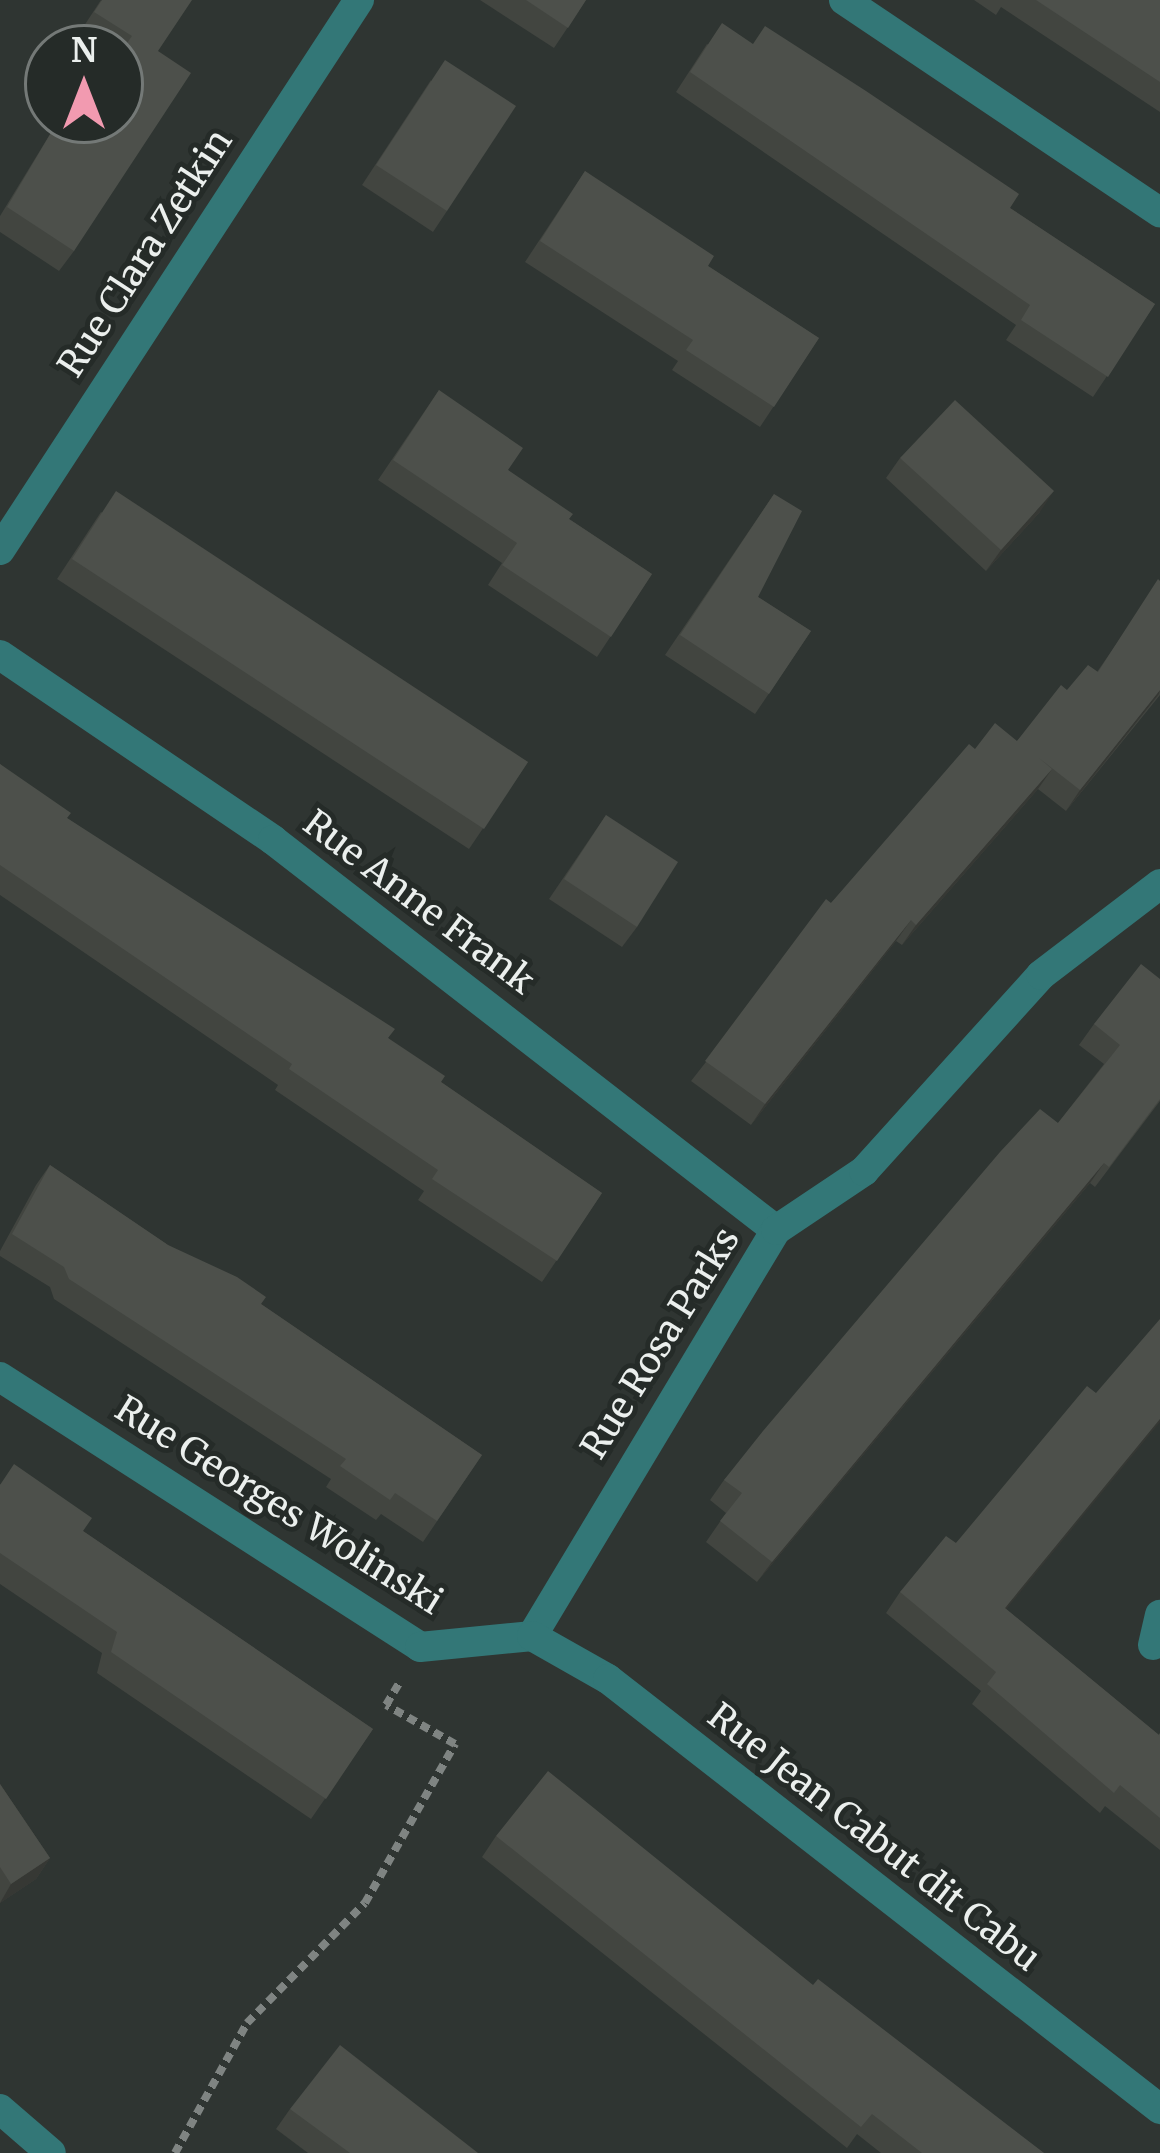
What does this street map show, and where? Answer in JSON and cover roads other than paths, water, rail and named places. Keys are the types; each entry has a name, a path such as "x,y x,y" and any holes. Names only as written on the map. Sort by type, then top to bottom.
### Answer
{"street":[{"name":"Rue Clara Zetkin","path":"0,550 359,0"},
{"path":"844,0 1160,212"},
{"name":"Rue Anne Frank","path":"0,655 273,840 776,1230"},
{"name":"Rue Rosa Parks","path":"532,1636 776,1230 864,1171 1041,975 1160,884"},
{"name":"Rue Georges Wolinski","path":"0,1377 420,1647 532,1636"},
{"name":"Rue Jean Cabut dit Cabu","path":"532,1636 608,1679 1160,2109"},
{"path":"0,2109 51,2153"}]}
